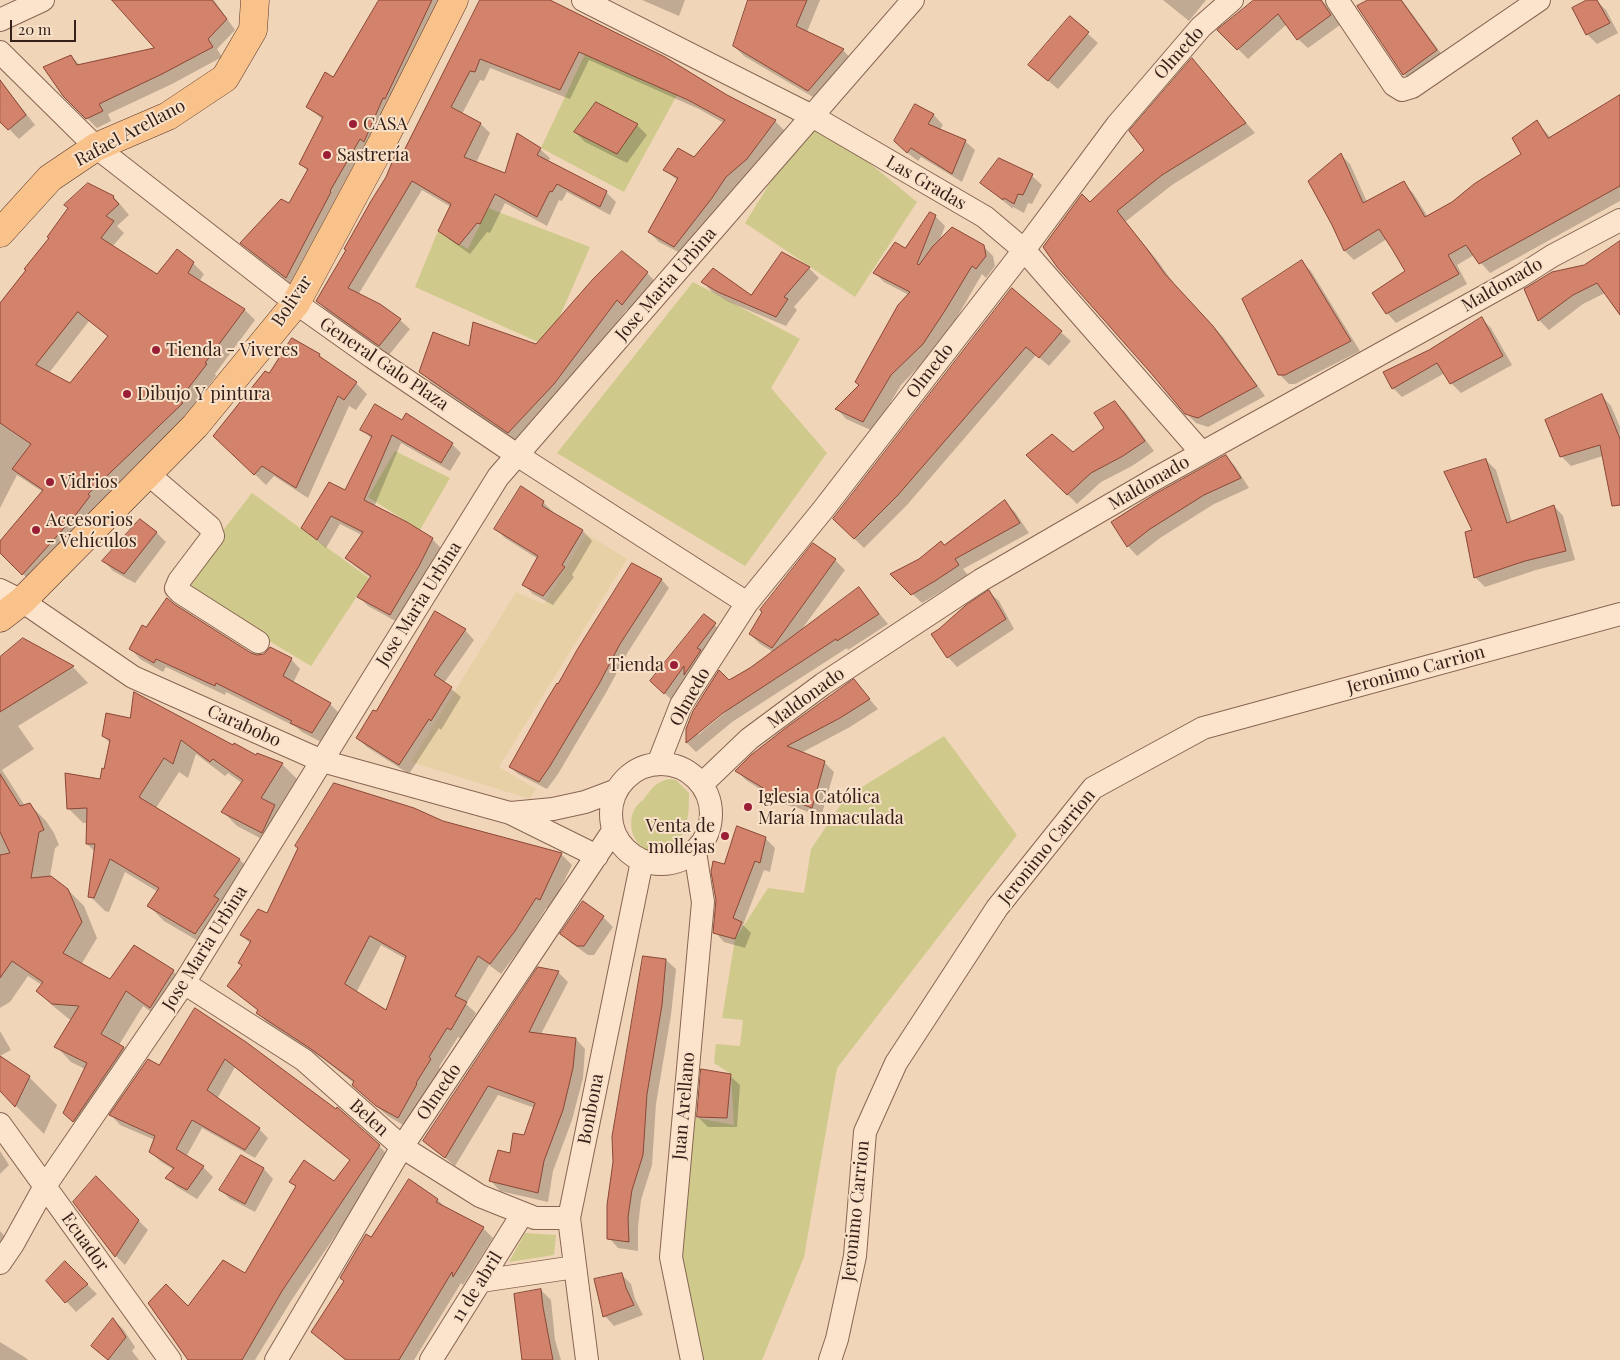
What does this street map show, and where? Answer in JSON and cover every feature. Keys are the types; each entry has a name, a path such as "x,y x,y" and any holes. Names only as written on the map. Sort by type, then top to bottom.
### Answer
{"main road":[{"name":"Rafael Arellano","path":"0,233 50,178 96,147 168,116 225,78 253,30 255,0"},
{"name":"Bolivar","path":"0,618 11,595 147,473 195,426 296,303 381,145 454,0"}],"street":[{"path":"0,20 43,0"},
{"name":"Las Gradas","path":"584,0 812,116 984,217 1024,250 1202,454"},
{"name":"Jose Maria Urbina","path":"0,1263 13,1244 45,1186 184,984 498,477 913,0"},
{"name":"Olmedo","path":"658,764 681,705 747,603 822,511 1024,250 1117,125 1201,27 1232,0"},
{"path":"1337,0 1394,85 1402,90 1412,86 1539,0"},
{"name":"General Galo Plaza","path":"0,52 96,147 296,303 372,357 517,454 747,603"},
{"name":"Maldonado","path":"702,784 749,739 823,684 981,580 1519,277 1552,256 1620,220"},
{"path":"147,473 210,527 213,536 179,581 176,588 181,594 258,642"},
{"name":"Carabobo","path":"11,595 133,677 322,761 510,813 597,856"},
{"name":"Jeronimo Carrion","path":"830,1360 837,1339 855,1256 865,1132 896,1063 998,908 1093,788 1203,728 1620,614"},
{"path":"658,764 671,765 693,775 702,784 712,812 710,827 704,840 695,852 683,860 670,864 656,864 642,861 624,849 613,831 610,817 612,803 617,790 627,777 642,768 658,764"},
{"name":"Carabobo","path":"510,813 553,809 585,802 617,790"},
{"name":"Olmedo","path":"276,1360 402,1147 613,831"},
{"name":"Juan Arellano","path":"692,1360 670,1257 703,902 695,852"},
{"name":"Bonbona","path":"587,1360 569,1218 642,861"},
{"name":"Belen","path":"184,984 304,1060 402,1147 480,1196 535,1218 569,1218"},
{"name":"Ecuador","path":"0,1124 170,1360"},
{"name":"11 de abril","path":"431,1360 523,1213"},
{"path":"480,1281 575,1267"}],"shaded area":[{"path":"585,54 677,95 624,192 541,148"},
{"path":"812,116 917,202 855,297 745,223"},
{"path":"488,208 590,247 547,346 415,287 438,231 468,249"},
{"path":"693,282 800,339 771,388 827,453 745,566 557,453"},
{"path":"395,451 450,478 420,530 368,497"},
{"path":"252,493 369,578 311,666 179,587"},
{"path":"587,534 627,559 499,767 536,789 530,799 411,762 516,592 544,604"},
{"path":"944,736 1017,835 837,1068 804,1257 762,1360 702,1360 680,1251 692,1117 734,1125 731,1074 714,1063 716,1044 740,1046 743,1020 722,1018 735,939 768,888 804,893 811,849 846,797"},
{"path":"669,779 676,780 689,793 686,825 682,835 665,849 648,850 635,839 631,822 633,812 654,786"},
{"path":"525,1233 556,1235 554,1255 509,1262"}],"building":[{"path":"112,0 212,0 227,19 208,39 213,47 99,104 103,111 86,119 63,96 43,67 71,55 77,65 154,48"},
{"path":"379,0 432,0 385,99 383,98 364,142 360,139 330,191 286,278 240,243 281,199 289,203 308,169 299,164 323,117 306,107 325,72 333,77"},
{"path":"480,0 550,0 665,57 727,95 776,120 747,159 726,177 674,247 648,232 678,178 663,170 678,148 694,157 725,120 688,100 579,52 560,90 480,59 475,72 470,71 451,107 481,123 464,157 505,173 517,133 541,148 537,155 607,191 600,207 557,184 552,192 550,191 537,217 495,194 480,224 477,223 459,245 438,231 451,204 412,181 348,288 380,304 401,319 379,346 316,301 386,177 395,155 400,158"},
{"path":"748,0 807,0 796,26 844,49 808,91 733,46"},
{"path":"1254,0 1321,0 1331,15 1297,40 1278,14 1237,50 1217,30"},
{"path":"1368,0 1401,0 1437,50 1403,75 1357,6"},
{"path":"1587,0 1597,0 1610,23 1586,35 1572,8"},
{"path":"1070,16 1089,32 1048,81 1028,65"},
{"path":"1192,58 1246,123 1162,175 1117,211 1165,274 1213,326 1257,386 1198,418 1185,414 1057,267 1043,247 1082,194 1090,202 1144,150 1129,131"},
{"path":"0,80 26,115 8,130 0,122"},
{"path":"1620,95 1620,186 1479,264 1466,245 1448,255 1459,274 1386,314 1372,293 1405,271 1379,229 1344,251 1308,181 1341,153 1363,203 1404,181 1425,217 1452,202 1474,184 1521,154 1512,138 1537,120 1548,138"},
{"path":"596,102 638,124 617,154 574,132"},
{"path":"915,104 934,114 928,124 966,140 952,174 911,148 907,153 894,141"},
{"path":"999,158 1033,174 1023,195 1018,194 1014,204 1004,198 1003,200 980,183"},
{"path":"88,183 114,196 113,198 119,204 106,216 114,221 101,238 157,274 177,249 194,262 188,273 245,309 205,363 207,364 179,400 183,403 88,494 90,496 74,517 22,575 0,553 0,541 43,490 12,469 31,444 0,423 0,303 49,238 47,237 68,208 64,205","holes":["78,312 108,336 70,383 36,365"]},
{"path":"930,212 936,215 917,264 919,265 933,246 952,227 984,245 986,256 976,269 972,266 923,344 891,375 863,422 835,409 859,385 855,382 898,305 910,292 873,273 895,242 905,248"},
{"path":"1620,241 1620,315 1597,283 1573,295 1538,321 1524,289 1552,272 1584,265"},
{"path":"622,251 648,272 622,305 617,300 554,384 508,433 419,372 433,332 469,346 473,322 536,344 593,279"},
{"path":"782,252 810,267 784,297 788,299 776,317 718,292 701,282 713,268 751,295"},
{"path":"1302,260 1351,341 1285,375 1278,375 1242,299"},
{"path":"1012,288 1062,331 1039,358 1026,347 898,495 854,539 833,519"},
{"path":"1482,317 1503,356 1450,384 1437,363 1392,389 1383,372 1429,350"},
{"path":"292,338 320,354 319,356 357,382 344,400 338,396 296,488 262,466 254,475 213,436 265,371 269,373"},
{"path":"1602,394 1620,439 1620,505 1612,506 1600,445 1560,457 1545,420"},
{"path":"1115,401 1145,441 1123,456 1091,473 1067,495 1026,455 1052,434 1073,452 1104,428 1094,413"},
{"path":"375,404 402,420 406,413 453,443 441,463 392,435 364,500 433,538 390,615 357,597 371,576 345,558 363,532 331,516 317,540 301,528 329,482 345,490 372,436 360,430"},
{"path":"1226,455 1241,478 1204,495 1150,529 1127,547 1111,522 1155,494"},
{"path":"1486,459 1507,523 1554,505 1566,551 1525,561 1474,578 1465,532 1472,530 1444,472"},
{"path":"521,486 544,501 542,506 583,530 562,565 565,567 543,596 522,585 538,556 494,529"},
{"path":"1005,500 1020,523 955,559 959,565 935,581 911,595 890,574 919,559 941,541 944,545"},
{"path":"140,519 157,532 124,574 102,561"},
{"path":"813,543 836,559 772,648 749,634 762,612 760,610"},
{"path":"632,563 662,579 620,644 599,684 550,766 539,782 509,767 546,701"},
{"path":"859,587 879,614 837,641 836,639 723,713 686,743 686,729 693,711 719,670 729,680 750,668"},
{"path":"989,590 1006,619 947,658 931,634 966,605"},
{"path":"167,598 251,653 257,655 264,654 270,647 292,658 283,676 331,703 312,733 216,683 215,686 156,659 154,663 129,649 142,625 146,627"},
{"path":"435,611 466,629 434,675 452,687 431,721 429,719 399,765 356,738 373,710 376,711"},
{"path":"704,614 716,623 697,648 701,650 684,675 684,666 664,694 650,681"},
{"path":"23,638 74,666 0,712 0,657"},
{"path":"854,679 870,699 840,718 787,746 825,761 812,808 761,792 763,788 735,771 751,755 787,727"},
{"path":"134,692 233,745 234,743 256,755 257,753 283,763 261,798 275,805 262,833 221,812 243,780 213,759 210,762 181,740 173,764 164,758 139,797 240,859 214,896 219,899 195,934 147,906 159,888 110,859 94,898 88,897 95,844 86,844 87,808 67,809 65,773 100,779 110,740 102,736 106,713 130,718"},
{"path":"0,774 20,806 30,803 44,830 39,832 31,878 51,876 68,889 82,922 63,953 110,979 134,945 174,970 150,1008 126,991 101,1034 124,1047 73,1122 63,1113 87,1063 54,1047 79,1006 52,1004 36,991 43,982 12,961 0,978 0,855 10,853 0,832"},
{"path":"334,783 414,808 443,821 562,853 540,900 536,898 515,931 490,964 478,956 455,996 467,1002 451,1030 447,1028 429,1057 431,1059 398,1118 376,1106 352,1085 354,1081 311,1049 256,1013 258,1010 227,986 242,965 238,963 251,941 240,935 258,909 267,913 298,848 295,846","holes":["370,936 406,956 386,1010 345,984"]},
{"path":"737,826 766,837 760,863 755,861 733,918 742,922 735,939 713,933 716,900 711,872 713,861 724,864"},
{"path":"583,901 604,916 584,946 577,946 560,934"},
{"path":"643,956 666,959 662,1005 647,1094 643,1155 632,1190 628,1217 629,1242 607,1239 607,1205 613,1162 612,1137"},
{"path":"538,967 559,971 529,1032 576,1038 573,1068 563,1110 544,1161 538,1193 489,1181 498,1150 510,1153 513,1133 524,1135 535,1103 488,1086 445,1158 423,1141"},
{"path":"195,1008 246,1042 336,1109 337,1107 380,1145 282,1291 242,1360 188,1360 148,1303 166,1284 188,1306 223,1260 245,1273 296,1186 289,1182 304,1160 334,1181 350,1160 225,1059 207,1090 260,1128 245,1150 192,1120 176,1149 204,1166 187,1190 165,1178 174,1168 149,1152 155,1136 109,1115 148,1059 159,1065"},
{"path":"0,1056 30,1076 15,1107 0,1091"},
{"path":"701,1069 731,1074 727,1118 697,1117"},
{"path":"241,1155 264,1168 245,1204 219,1190"},
{"path":"96,1176 139,1220 115,1257 73,1202"},
{"path":"409,1179 438,1199 436,1202 484,1227 453,1277 452,1272 399,1360 346,1360 311,1332 344,1281 340,1278 366,1234 371,1237"},
{"path":"65,1261 88,1284 65,1303 46,1281"},
{"path":"622,1273 626,1288 634,1305 603,1317 594,1279"},
{"path":"541,1289 553,1360 522,1360 514,1294"},
{"path":"113,1318 126,1337 108,1360 91,1346"}],"place":[{"name":"CASA","path":"353,124"},
{"name":"Sastrería","path":"327,155"},
{"name":"Tienda - Viveres","path":"156,350"},
{"name":"Dibujo Y pintura","path":"127,394"},
{"name":"Vidrios","path":"50,482"},
{"name":"Accesorios - Vehículos","path":"36,530"},
{"name":"Tienda","path":"674,665"},
{"name":"Iglesia Católica María Inmaculada","path":"748,807"},
{"name":"Venta de mollejas","path":"725,836"}]}
